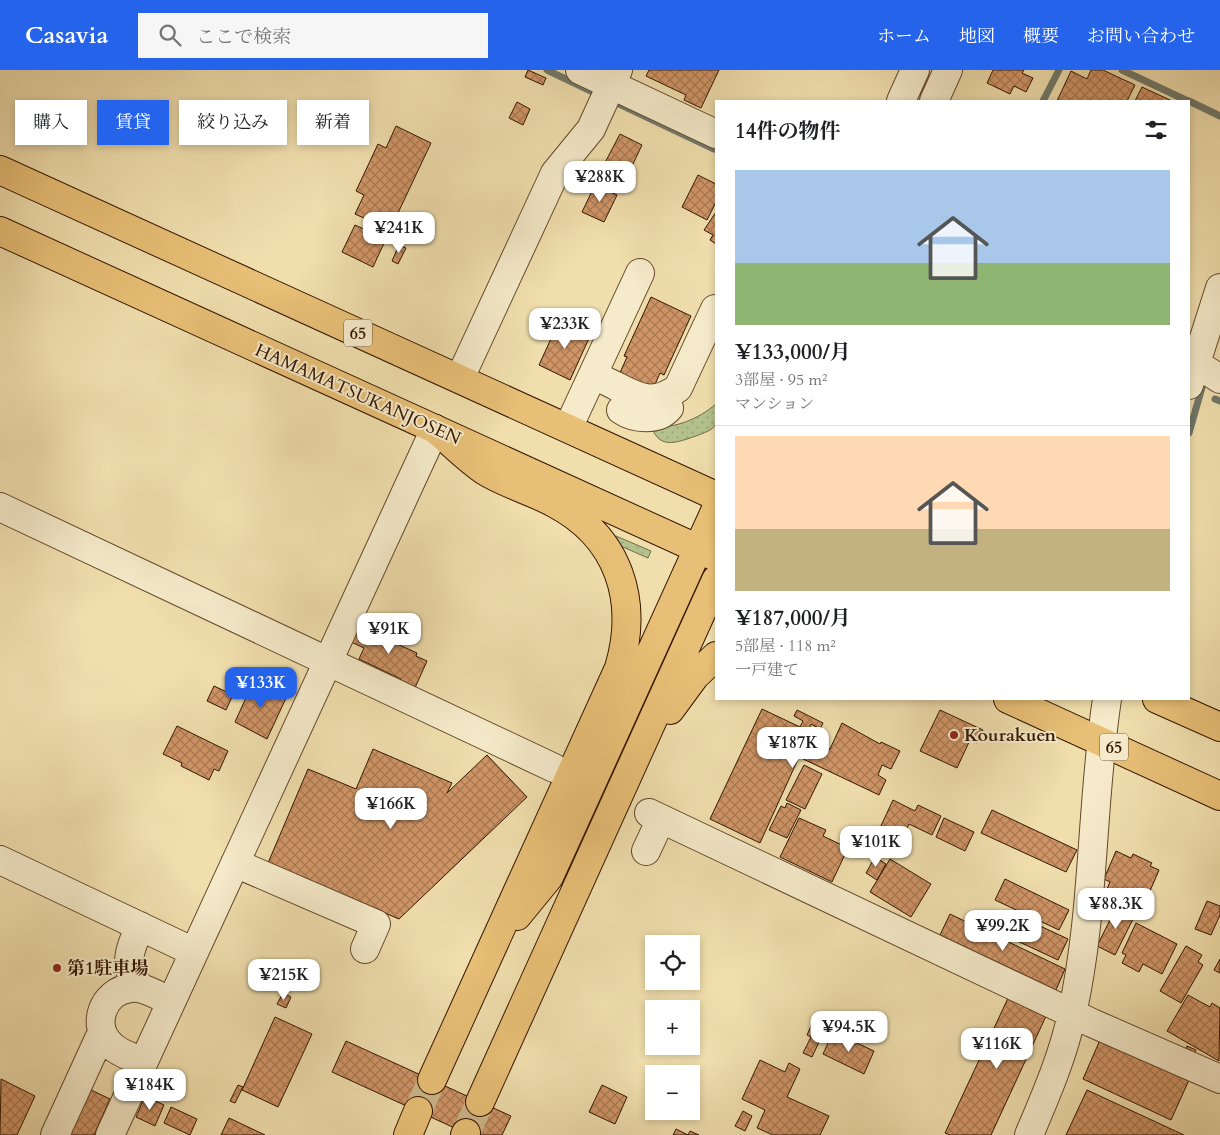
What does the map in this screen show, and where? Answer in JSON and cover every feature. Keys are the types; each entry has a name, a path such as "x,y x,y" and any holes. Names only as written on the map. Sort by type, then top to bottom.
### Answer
{"main road":[{"name":"65","path":"0,170 715,496"},
{"name":"HAMAMATSUKANJOSEN","path":"0,231 707,553"},
{"path":"432,1080 619,668 625,647 627,603 614,562 589,526 572,512 486,471 435,429"},
{"path":"493,947 549,877 707,553 715,514"},
{"path":"480,1102 715,582"},
{"path":"638,754 695,676 715,657"},
{"name":"65","path":"1010,700 1220,796"},
{"path":"1159,700 1220,728"}],"street":[{"path":"580,70 615,77 715,133"},
{"path":"901,100 915,70"},
{"path":"934,100 948,70"},
{"path":"460,378 555,174 591,130 615,77"},
{"path":"568,428 646,276 614,398 656,399 668,396 678,388 715,309"},
{"path":"1220,288 1191,369 1220,379"},
{"path":"110,1135 435,429"},
{"path":"0,507 554,768"},
{"path":"1029,1135 1052,1080 1072,1014 1082,961 1101,742 1108,700"},
{"path":"646,851 655,816 1072,1014 1220,1079"},
{"path":"0,860 194,952"},
{"path":"235,863 376,924 365,949"},
{"path":"140,926 131,947 128,963 130,974 141,988 171,1002"},
{"path":"55,1135 102,1032 101,1016 108,999 123,989 141,988"},
{"path":"102,1032 114,1048 143,1062"}],"green space":[{"path":"715,405 715,425 710,430 676,442 665,442 655,435 652,428 686,422"},
{"path":"616,536 651,551 648,558 616,544 613,538"}],"building":[{"path":"528,70 546,78 543,85 525,77"},
{"path":"649,70 719,70 701,108 684,100 686,95 646,76"},
{"path":"993,70 1024,70 1022,73 1033,78 1026,92 1014,86 1010,94 987,83"},
{"path":"1091,70 1103,70 1135,85 1128,100 1057,100 1071,71 1087,79"},
{"path":"1142,87 1170,100 1136,100"},
{"path":"517,102 530,109 523,125 509,118"},
{"path":"396,126 431,143 390,230 355,214 364,195 356,191 378,144 386,148"},
{"path":"620,134 642,145 623,185 599,174"},
{"path":"698,175 715,184 715,204 707,220 682,207"},
{"path":"595,185 617,195 604,222 582,212"},
{"path":"715,214 715,243 710,240 713,235 704,230"},
{"path":"355,225 386,239 373,267 342,252"},
{"path":"399,245 406,248 398,264 392,261"},
{"path":"651,297 691,316 664,375 660,373 652,391 619,375 627,357 624,356"},
{"path":"560,319 591,334 570,380 539,365"},
{"path":"359,624 369,629 371,626 397,638 395,643 417,653 416,656 427,661 414,690 399,683 401,679 359,659 364,648 351,642"},
{"path":"254,680 287,696 267,739 235,722"},
{"path":"214,686 233,695 226,710 207,701"},
{"path":"762,709 800,727 803,721 794,716 797,710 823,723 820,729 811,724 806,735 809,736 808,739 830,749 842,723 880,744 881,742 900,751 891,769 882,765 878,775 886,780 879,795 799,757 760,843 710,819"},
{"name":"Kourakuen","path":"940,710 983,730 977,743 970,740 957,768 920,751"},
{"path":"177,726 228,751 219,771 214,769 209,780 181,766 182,763 163,754"},
{"path":"373,749 452,783 447,793 487,755 527,797 399,919 268,863 308,769 356,789"},
{"path":"804,765 822,774 805,809 786,800"},
{"path":"893,800 915,811 918,805 941,816 932,835 909,824 901,841 879,830"},
{"path":"787,803 801,810 787,838 769,830 781,806 785,808"},
{"path":"992,810 1077,850 1066,872 981,833"},
{"path":"799,818 826,830 823,836 848,848 832,882 780,857"},
{"path":"944,818 974,832 965,851 936,837"},
{"path":"881,834 895,840 887,857 873,851"},
{"path":"1116,851 1131,858 1133,854 1152,863 1150,866 1159,870 1147,898 1133,892 1129,899 1107,889 1110,882 1104,879"},
{"path":"875,857 886,864 877,880 866,873"},
{"path":"890,859 931,884 911,917 870,892"},
{"path":"1005,879 1069,910 1059,930 995,900"},
{"path":"1207,901 1220,906 1220,915 1211,935 1195,929"},
{"path":"1118,904 1136,913 1115,955 1097,946"},
{"path":"950,914 1065,969 1056,990 940,935"},
{"path":"1023,918 1068,939 1058,960 1013,939"},
{"path":"1136,923 1177,944 1162,974 1143,964 1139,972 1122,963 1126,955 1122,953"},
{"path":"1186,946 1202,955 1198,962 1203,965 1181,1003 1160,991"},
{"path":"1220,959 1220,973 1214,970"},
{"path":"283,993 291,997 286,1008 277,1004"},
{"path":"1188,995 1210,1007 1212,1003 1220,1008 1219,1061 1167,1031"},
{"path":"1009,996 1047,1014 991,1135 950,1135 945,1133"},
{"path":"816,1015 829,1021 812,1057 803,1053 811,1037 807,1035"},
{"path":"275,1017 312,1034 278,1107 242,1090"},
{"path":"833,1032 874,1051 864,1074 823,1054"},
{"path":"1100,1040 1189,1080 1171,1120 1083,1079"},
{"path":"346,1041 511,1116 502,1135 470,1135 332,1072"},
{"path":"1187,1046 1196,1050 1194,1054 1185,1051"},
{"path":"760,1060 785,1072 789,1063 800,1069 787,1097 829,1116 820,1135 773,1135 757,1128 765,1110 742,1099"},
{"path":"1,1079 35,1096 17,1135 0,1135"},
{"path":"238,1085 243,1087 235,1103 230,1101"},
{"path":"602,1085 627,1097 615,1124 589,1112"},
{"path":"91,1090 110,1099 94,1135 70,1135"},
{"path":"1087,1090 1184,1135 1066,1135"},
{"path":"145,1096 164,1105 155,1126 136,1117"},
{"path":"171,1107 197,1119 190,1135 164,1123"},
{"path":"743,1111 752,1116 745,1131 735,1126"},
{"path":"229,1118 265,1135 221,1135"},
{"path":"676,1129 688,1135 673,1135"},
{"path":"690,1131 699,1135 688,1135"}],"waterway":[{"path":"547,70 595,93"},
{"path":"1044,100 1059,70"},
{"path":"1122,70 1186,100"},
{"path":"1190,101 1220,116"},
{"path":"617,103 714,149"},
{"path":"1190,430 1203,384"},
{"path":"1215,399 1220,401"}],"tunnel":[{"path":"418,1111 432,1080"},
{"path":"466,1133 480,1102"}],"place":[{"name":"Kourakuen","path":"954,735"},
{"name":"第1駐車場","path":"57,968"}]}
